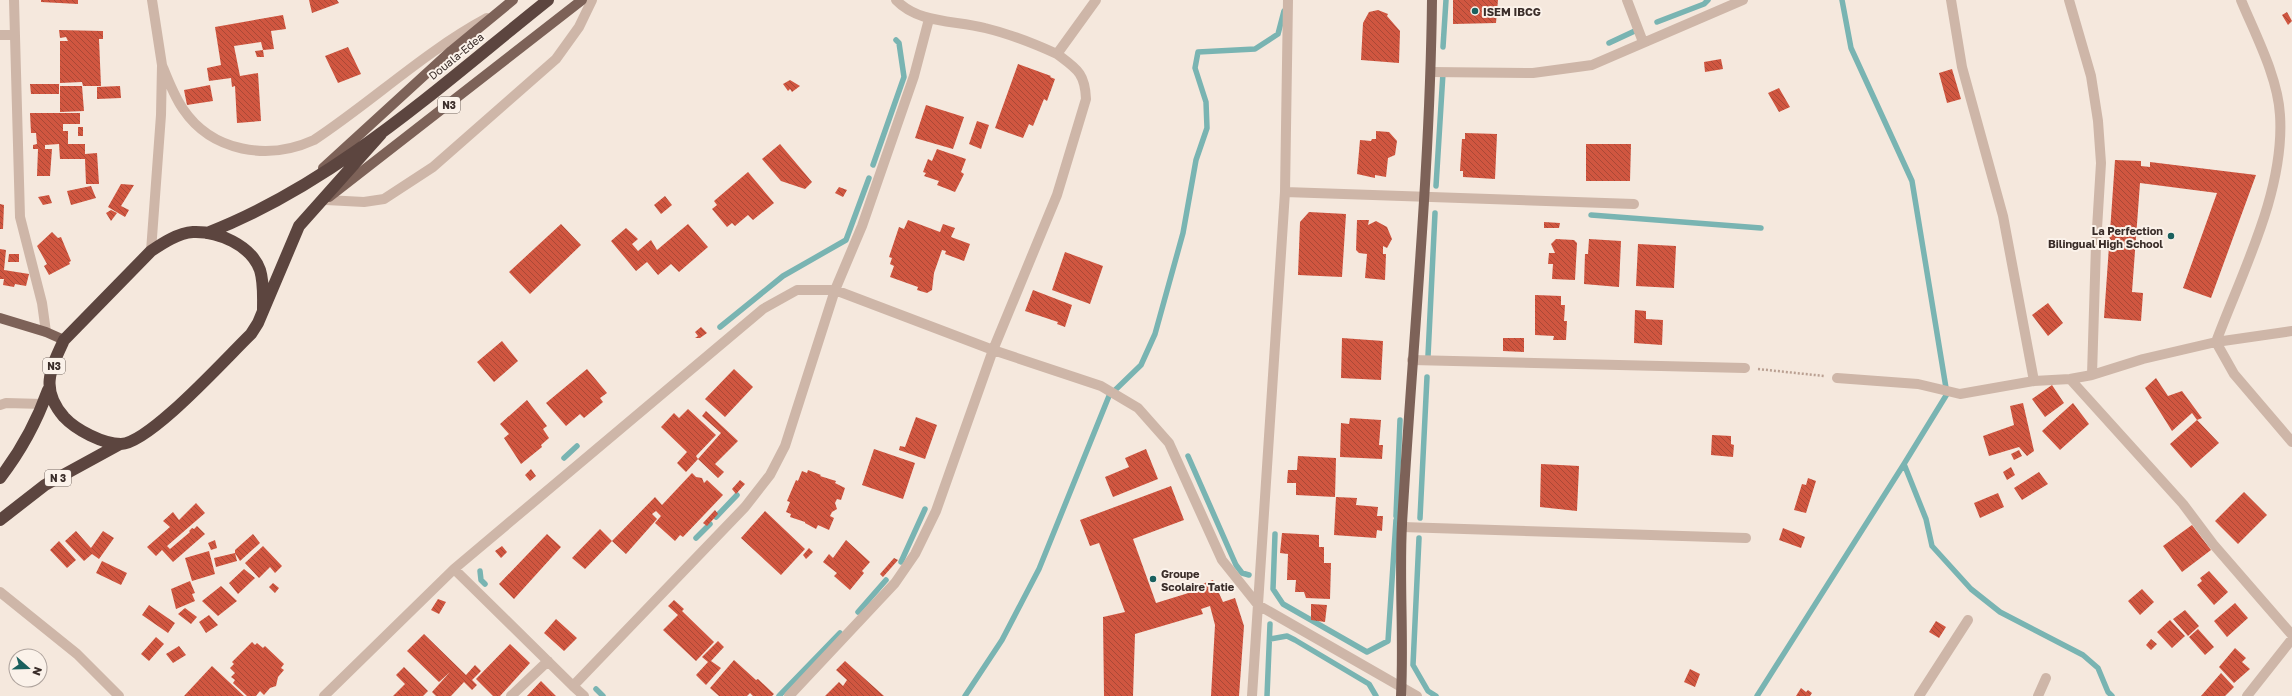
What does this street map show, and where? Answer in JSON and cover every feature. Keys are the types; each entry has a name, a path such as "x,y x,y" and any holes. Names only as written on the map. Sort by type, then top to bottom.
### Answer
{"highway":[{"name":"Douala-Edea","path":"381,134 548,0"},
{"name":"N3","path":"207,233 243,219 308,182 381,134"},
{"name":"N3","path":"263,310 263,282 259,268 246,251 234,241 207,233 193,232 182,235 151,251 64,340 57,355 48,390 54,405 70,423 92,437 120,444 136,440 155,428 251,334 263,310 289,245 299,226 314,206 381,134"},
{"path":"0,478 11,463 43,404 48,390"},
{"name":"N 3","path":"0,520 45,486 120,444"}],"main road":[{"name":"N3","path":"308,182 492,16 513,0"},
{"name":"N3","path":"314,206 326,200 582,0"},
{"path":"1401,691 1402,527 1412,360 1425,198 1431,72 1432,0"},
{"path":"0,318 46,332 64,340"}],"street":[{"path":"14,0 20,218 42,303 46,332"},
{"path":"151,251 161,115 162,65 152,0"},
{"path":"326,200 364,202 384,199 433,167 556,59 579,27 592,0"},
{"path":"789,696 895,582 915,554 936,511 993,350 1057,195 1086,99 1086,83 1076,68 1057,54 1018,36 983,27 929,19 900,4 896,0"},
{"path":"1057,54 1096,0"},
{"path":"1252,696 1285,192 1288,0"},
{"path":"1627,0 1643,42"},
{"path":"1431,72 1533,73 1592,65 1743,0"},
{"path":"1951,0 1962,67 2003,216 2034,381"},
{"path":"2069,0 2090,76 2098,121 2101,164 2096,245 2092,375"},
{"path":"2216,342 2268,208 2278,154 2280,114 2269,66 2241,0"},
{"path":"162,65 183,109 196,125 214,138 234,147 256,152 277,151 301,146 314,140 454,36 492,16"},
{"path":"573,686 745,507 770,475 785,446 835,290 862,226 914,76 929,19"},
{"path":"0,35 15,35"},
{"path":"1285,192 1634,204"},
{"path":"324,696 454,569 763,309 797,290 835,290 993,350 1101,386 1138,408 1169,443 1222,560 1258,605 1401,691 1417,696"},
{"path":"1837,378 1918,384 1960,394 2034,381 2070,379 2092,375 2143,359 2216,342 2292,331"},
{"path":"2216,342 2234,374 2292,442"},
{"path":"1412,360 1745,368"},
{"path":"2070,379 2182,504 2213,544 2292,635"},
{"path":"0,405 6,403 43,404"},
{"path":"1402,527 1746,538"},
{"path":"454,569 584,696"},
{"path":"0,592 78,654 119,696"},
{"path":"1919,696 1968,620"},
{"path":"2247,696 2292,639"},
{"path":"512,696 548,661"},
{"path":"2038,696 2046,678"}],"path":[{"path":"1745,368 1837,378"}],"building":[{"path":"41,0 78,0 78,4 41,2"},
{"path":"309,0 337,0 339,3 312,13"},
{"name":"ISEM IBCG","path":"1453,0 1498,0 1496,23 1453,24"},
{"path":"1378,10 1388,14 1387,16 1400,31 1399,63 1361,60 1363,23 1369,12"},
{"path":"2287,12 2292,21 2288,25 2282,15"},
{"path":"283,15 286,29 271,31 274,49 263,50 261,42 234,46 240,76 258,73 261,121 237,123 235,86 232,87 231,78 209,81 207,68 221,65 215,27"},
{"path":"59,30 103,31 103,39 99,39 101,86 83,86 82,82 60,83 60,41 68,41 66,37 60,38"},
{"path":"348,47 361,74 338,83 325,56"},
{"path":"263,50 264,57 257,57 255,51"},
{"path":"1721,59 1723,69 1705,72 1704,62"},
{"path":"1018,64 1051,76 1050,77 1055,79 1047,101 1044,99 1033,126 1029,124 1023,138 995,128"},
{"path":"1952,69 1961,99 1947,103 1939,73"},
{"path":"790,80 800,86 792,92 790,89 788,91 783,84"},
{"path":"30,84 59,84 59,94 31,94"},
{"path":"210,85 213,101 187,105 184,90"},
{"path":"60,86 82,86 84,111 60,112"},
{"path":"120,86 121,98 97,99 97,87"},
{"path":"1779,88 1790,107 1779,112 1768,93"},
{"path":"926,105 964,117 953,149 915,138"},
{"path":"30,113 80,113 80,124 63,124 63,131 68,131 68,144 85,144 85,154 97,153 99,184 86,184 85,159 60,159 59,144 45,145 45,149 52,149 50,176 37,176 38,149 33,149 33,145 37,144 36,133 31,133"},
{"path":"977,121 989,125 981,149 969,144"},
{"path":"78,127 83,127 83,136 78,136"},
{"path":"1376,131 1389,132 1397,141 1395,155 1388,158 1386,177 1375,175 1375,178 1357,174 1360,140 1371,141 1372,139 1376,139"},
{"path":"1465,133 1497,134 1495,179 1463,177 1463,171 1460,171 1462,139 1465,139"},
{"path":"780,144 812,182 805,189 781,181 762,159"},
{"path":"1586,144 1631,144 1630,181 1586,181"},
{"path":"937,149 966,159 961,172 964,174 955,192 937,185 939,181 924,176 926,173 923,172 928,159 932,161"},
{"path":"2115,160 2141,161 2141,166 2150,167 2150,162 2256,175 2211,298 2183,288 2217,193 2140,183 2132,292 2143,293 2141,321 2104,318"},
{"path":"748,172 774,203 753,220 748,215 735,226 732,223 727,227 712,209 717,205 714,201"},
{"path":"121,184 134,185 121,206 129,210 125,217 108,207"},
{"path":"91,186 96,198 71,205 67,191"},
{"path":"839,187 847,190 843,197 835,193"},
{"path":"49,195 52,203 43,205 38,197"},
{"path":"665,196 672,205 661,214 654,205"},
{"path":"0,204 4,205 3,229 0,229"},
{"path":"111,210 117,213 111,221 106,213"},
{"path":"1309,212 1346,214 1342,277 1298,275 1300,222"},
{"path":"908,220 940,232 943,224 955,228 951,237 970,244 964,261 945,254 946,251 942,250 934,273 932,290 927,293 917,290 918,287 890,277 894,266 890,264 892,258 889,257 899,227 904,229"},
{"path":"1357,220 1369,220 1368,225 1376,221 1387,227 1392,239 1387,248 1383,246 1383,254 1386,254 1385,280 1365,278 1367,254 1359,253 1356,250"},
{"path":"1544,222 1560,223 1559,228 1544,228"},
{"path":"561,224 581,245 530,294 509,272"},
{"path":"688,224 708,247 679,272 671,264 658,275 647,262 636,271 611,241 626,228 638,239 632,244 638,251 651,240 657,250"},
{"path":"52,232 58,238 61,237 71,261 69,262 70,264 49,275 44,266 47,264 37,246"},
{"path":"1556,239 1574,240 1577,243 1575,280 1552,279 1553,264 1548,264 1549,253 1555,253 1551,244"},
{"path":"1589,239 1621,241 1619,287 1584,284 1585,254 1588,254"},
{"path":"1638,244 1676,246 1674,288 1636,286"},
{"path":"0,249 6,250 4,270 29,274 26,286 15,284 14,287 3,285 4,279 0,279"},
{"path":"1065,252 1103,266 1090,304 1052,290"},
{"path":"9,254 19,254 19,262 8,262"},
{"path":"1033,290 1072,305 1065,327 1057,324 1058,322 1025,311"},
{"path":"1535,295 1561,296 1561,305 1565,305 1564,321 1567,321 1566,340 1553,340 1554,336 1535,335"},
{"path":"2048,303 2063,323 2048,336 2032,315"},
{"path":"1635,310 1646,311 1646,319 1663,320 1662,345 1634,343"},
{"path":"701,327 707,333 700,338 695,338 698,336 695,332"},
{"path":"1342,338 1383,341 1381,380 1341,378"},
{"path":"1503,338 1524,338 1524,352 1503,351"},
{"path":"502,341 518,361 494,382 477,362"},
{"path":"587,369 607,393 600,398 603,402 584,418 580,414 566,426 546,403"},
{"path":"734,369 753,387 725,417 705,399"},
{"path":"2156,378 2168,396 2182,391 2202,418 2197,420 2192,413 2172,431 2145,388"},
{"path":"2052,385 2064,403 2045,417 2032,399"},
{"path":"527,400 547,426 543,429 549,438 541,445 542,447 521,464 504,438 509,434 500,424"},
{"path":"2023,403 2034,451 2027,456 2019,447 1989,456 1983,436 2014,425 2010,406"},
{"path":"2073,403 2089,424 2060,450 2042,431"},
{"path":"688,409 716,435 696,456 698,459 686,472 677,463 687,452 661,427 674,413 679,418"},
{"path":"706,411 738,441 715,464 724,472 718,478 698,459 721,433 702,416"},
{"path":"916,417 937,425 925,459 899,450 900,446 905,447"},
{"path":"1350,418 1381,420 1379,445 1383,445 1382,459 1340,457 1341,423 1349,424"},
{"path":"2197,420 2219,443 2191,468 2170,444"},
{"path":"1712,435 1731,436 1731,444 1734,445 1733,457 1711,455"},
{"path":"874,449 915,463 903,499 862,485"},
{"path":"1146,449 1158,479 1113,497 1105,477 1129,467 1125,458"},
{"path":"2019,450 2022,456 2014,460 2011,454"},
{"path":"1298,456 1336,458 1335,497 1296,495 1296,483 1287,483 1288,470 1297,470"},
{"path":"1541,464 1579,466 1577,511 1540,507"},
{"path":"2011,467 2015,475 2007,480 2003,472"},
{"path":"531,469 536,476 530,481 525,475"},
{"path":"808,470 836,481 835,483 845,488 841,500 837,499 835,503 837,509 832,512 830,516 834,518 829,530 818,525 816,529 805,522 790,517 791,514 786,512 790,502 787,501 796,480 798,481 802,471 807,473"},
{"path":"2039,472 2048,484 2022,500 2014,488"},
{"path":"692,473 696,477 702,478 704,483 707,480 723,495 683,537 680,535 675,541 655,523 661,516 656,511 652,514 657,519 626,554 612,541 655,497 662,505"},
{"path":"1808,478 1816,481 1806,513 1794,510 1802,484 1806,485"},
{"path":"740,480 745,484 736,494 732,489"},
{"path":"1171,486 1184,520 1133,539 1156,603 1195,591 1194,587 1213,580 1223,602 1235,598 1244,626 1239,696 1211,696 1215,625 1210,606 1201,609 1203,614 1135,634 1133,696 1104,696 1103,617 1125,612 1099,543 1090,546 1080,520"},
{"path":"2244,492 2267,515 2238,544 2215,521"},
{"path":"1998,493 2004,507 1980,518 1974,503"},
{"path":"1336,497 1357,498 1356,505 1378,507 1377,516 1383,516 1382,531 1377,530 1376,538 1334,535"},
{"path":"196,503 205,513 167,546 170,549 190,532 189,531 192,528 194,529 197,526 205,534 173,562 162,550 156,556 147,547 170,527 163,521 173,512 179,520"},
{"path":"715,510 718,514 707,526 703,523"},
{"path":"765,511 805,549 781,575 741,538"},
{"path":"2192,525 2211,550 2182,572 2163,546"},
{"path":"1783,528 1805,537 1801,548 1779,540"},
{"path":"600,529 612,541 585,569 572,558"},
{"path":"76,531 91,548 103,531 114,538 99,559 92,554 84,561 65,541"},
{"path":"1282,533 1319,535 1319,547 1324,547 1324,563 1331,563 1330,599 1306,598 1304,592 1295,592 1296,580 1287,580 1288,554 1280,553"},
{"path":"253,534 260,543 240,561 235,553 235,550"},
{"path":"547,534 561,547 514,599 499,584"},
{"path":"215,540 217,548 211,550 208,543"},
{"path":"846,540 870,562 862,571 864,573 850,590 834,576 837,573 823,562 829,554 833,558"},
{"path":"59,541 76,560 67,568 50,550"},
{"path":"263,546 282,566 275,573 270,567 259,578 245,563"},
{"path":"502,546 507,552 501,558 495,551"},
{"path":"809,548 813,552 806,559 803,555"},
{"path":"209,551 215,574 192,581 185,558"},
{"path":"235,553 237,561 216,567 214,558"},
{"path":"894,558 898,560 883,577 880,574"},
{"path":"102,561 127,573 121,585 96,573"},
{"path":"244,569 255,578 238,594 229,583"},
{"path":"2209,571 2228,592 2214,605 2197,585 2202,581 2200,578"},
{"path":"190,581 195,593 192,594 195,601 176,609 171,589"},
{"path":"273,583 279,588 275,593 269,587"},
{"path":"221,586 237,601 218,616 202,601"},
{"path":"2142,589 2154,602 2140,615 2128,601"},
{"path":"438,599 446,602 439,614 431,610"},
{"path":"674,600 684,609 682,611 714,642 696,661 663,630 678,615 668,606"},
{"path":"2235,603 2248,618 2227,637 2214,621"},
{"path":"1311,604 1327,605 1325,622 1311,620"},
{"path":"149,605 175,623 168,633 142,615"},
{"path":"185,608 197,617 191,624 178,614"},
{"path":"2185,610 2199,626 2188,636 2173,619"},
{"path":"209,615 218,625 206,633 199,622"},
{"path":"556,619 577,638 564,651 544,633"},
{"path":"2170,620 2185,636 2172,648 2157,632"},
{"path":"1936,621 1946,627 1939,638 1929,632"},
{"path":"2198,629 2214,647 2205,655 2189,637"},
{"path":"424,634 466,675 475,665 481,671 472,680 477,685 472,690 464,682 451,696 436,696 432,692 450,672 439,682 407,651"},
{"path":"156,637 164,644 149,661 141,654"},
{"path":"2151,639 2157,644 2151,650 2146,645"},
{"path":"718,641 724,647 711,661 721,668 706,685 696,675 708,662 702,657"},
{"path":"252,642 255,645 257,643 263,648 265,646 284,664 281,668 284,670 278,677 276,686 270,688 264,695 260,691 256,696 247,696 233,683 235,680 231,677 235,673 230,668 234,664 232,662"},
{"path":"510,644 530,663 500,696 493,696 476,679"},
{"path":"179,646 186,655 173,663 166,654"},
{"path":"2235,648 2246,658 2242,662 2250,669 2234,683 2219,667"},
{"path":"734,660 774,694 772,696 753,696 750,693 747,696 719,696 710,688"},
{"path":"845,661 884,696 825,696 839,682 843,686 847,680 836,670"},
{"path":"212,666 244,696 184,696"},
{"path":"404,667 428,691 423,696 393,696 405,684 396,675"},
{"path":"1690,669 1700,674 1695,687 1684,682"},
{"path":"2221,673 2234,687 2225,696 2201,696"},
{"path":"541,681 556,696 527,696"},
{"path":"1801,688 1806,692 1808,690 1812,693 1810,696 1796,696"}],"waterway":[{"path":"1443,47 1446,0"},
{"path":"1657,22 1704,4 1708,0"},
{"path":"1757,696 1947,394 1912,181 1851,48 1842,0"},
{"path":"965,696 1002,640 1039,569 1109,396 1141,365 1155,334 1183,233 1196,160 1207,128 1206,102 1195,68 1198,52 1255,49 1278,34 1284,11"},
{"path":"1609,43 1639,29"},
{"path":"873,165 904,77 899,43 896,40"},
{"path":"1436,186 1443,73"},
{"path":"720,327 783,276 846,240 869,178"},
{"path":"1428,356 1435,213"},
{"path":"1591,215 1761,228"},
{"path":"1420,518 1427,377"},
{"path":"1396,516 1400,420"},
{"path":"564,458 577,446"},
{"path":"1188,456 1236,565 1242,573 1249,575"},
{"path":"1904,464 1926,519 1932,546 1971,589 2000,612 2083,655 2098,668 2108,692 2112,696"},
{"path":"716,517 737,495"},
{"path":"901,562 925,509"},
{"path":"1275,534 1273,589 1283,604 1367,652 1388,641 1396,520"},
{"path":"696,538 710,524"},
{"path":"1419,538 1413,665 1428,691 1436,696"},
{"path":"480,571 481,580 485,584"},
{"path":"858,612 886,580"},
{"path":"1267,696 1270,624"},
{"path":"779,696 840,633"},
{"path":"1270,639 1287,636 1295,640 1369,684 1376,696"},
{"path":"596,689 603,696"}],"place":[{"name":"ISEM IBCG","path":"1475,11"},
{"name":"La Perfection Bilingual High School","path":"2171,236"},
{"name":"Groupe Scolaire Tatie","path":"1153,579"}]}
